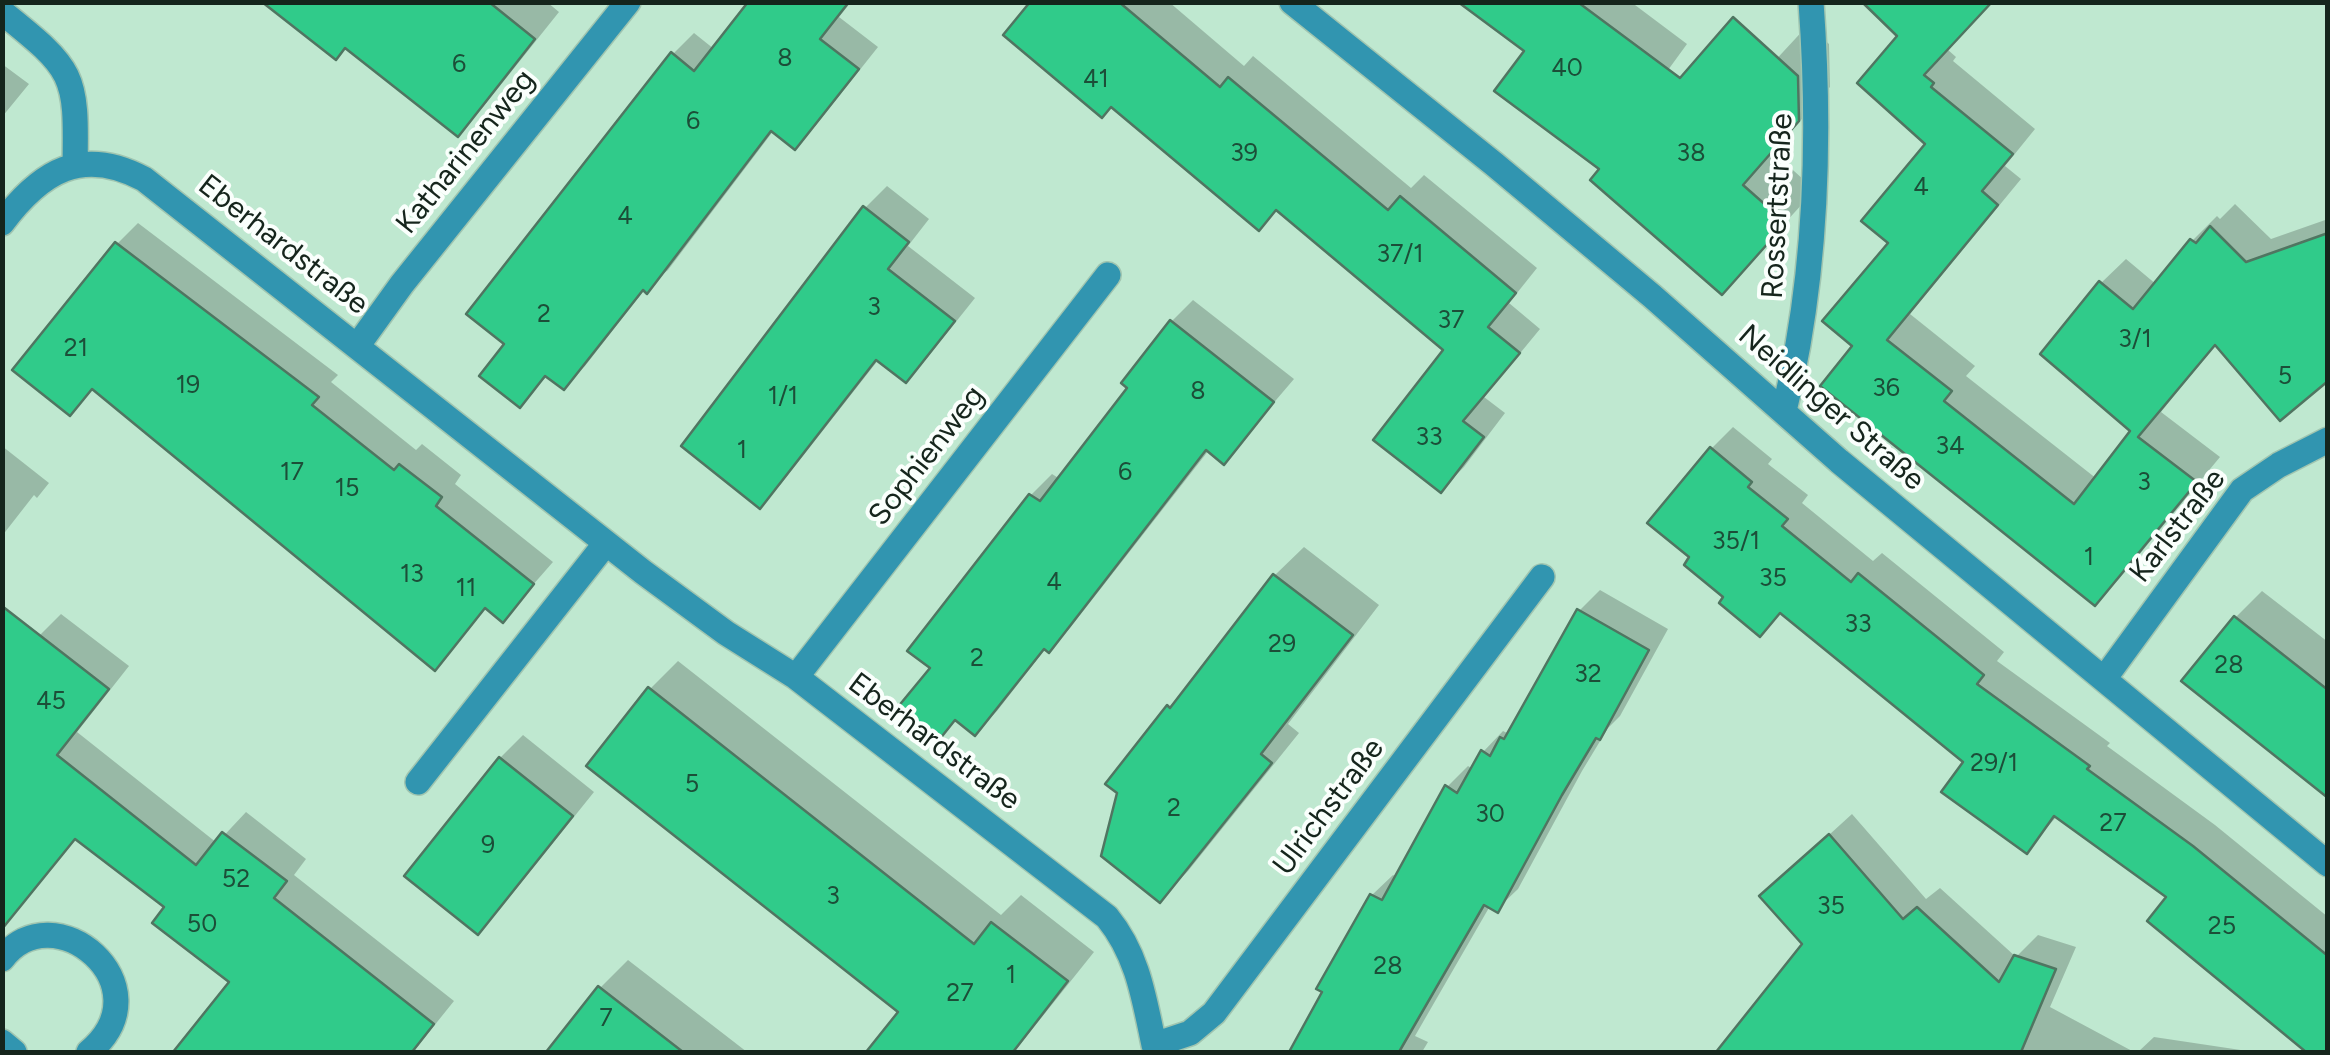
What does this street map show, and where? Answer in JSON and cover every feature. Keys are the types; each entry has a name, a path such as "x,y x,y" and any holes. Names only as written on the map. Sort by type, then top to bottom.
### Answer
{"street":[{"name":"Katharinenweg","path":"358,345 402,284 628,2"},
{"name":"Neidlinger Straße","path":"1292,2 1508,176 2328,864"},
{"name":"Rossertstraße","path":"1784,411 1804,318 1814,190 1817,125 1811,2"},
{"path":"2,12 62,65 76,108 76,166 59,171 27,193 2,224"},
{"name":"Eberhardstraße","path":"76,166 94,162 111,165 144,179 606,544 726,633 796,677 1108,917 1133,957 1153,1049"},
{"name":"Sophienweg","path":"796,677 1108,275"},
{"name":"Karlstraße","path":"2104,678 2242,490 2278,465 2328,440"},
{"path":"418,782 606,544"},
{"name":"Ulrichstraße","path":"1153,1049 1190,1033 1214,1014 1542,577"},
{"path":"2,959 27,941 51,936 74,940 101,959 116,990 115,1008 112,1024 89,1052"},
{"path":"2,1042 14,1052"}],"building":[{"path":"262,2 489,2 535,39 458,137 345,48 336,60"},
{"path":"748,2 849,2 820,39 859,69 795,150 771,131 647,294 643,290 564,390 545,376 520,408 479,376 504,344 466,314 671,52 694,71"},
{"path":"1030,2 1119,2 1220,87 1228,77 1388,210 1400,196 1516,293 1488,327 1520,353 1463,421 1484,437 1441,493 1373,440 1443,350 1276,210 1259,231 1111,107 1102,118 1003,35"},
{"path":"1458,2 1579,3 1680,78 1733,17 1798,76 1799,121 1743,185 1786,223 1722,295 1590,180 1599,169 1494,91 1524,51"},
{"path":"1862,2 1992,2 1924,75 1934,83 1931,87 2013,154 1982,191 1998,205 1887,340 1952,391 1944,401 2074,504 2130,431 2040,354 2099,281 2133,309 2190,239 2196,243 2210,226 2246,262 2328,233 2328,381 2280,421 2215,345 2138,437 2197,482 2095,606 1820,386 1852,346 1822,321 1888,243 1861,221 1925,144 1857,83 1897,36"},
{"path":"863,206 909,242 888,269 955,321 906,383 876,360 760,509 681,446"},
{"path":"115,242 319,397 312,405 394,470 399,464 442,497 436,506 534,584 503,623 485,608 435,671 92,389 70,416 12,370"},
{"path":"1170,320 1274,402 1224,465 1206,450 1049,653 1044,649 975,736 955,720 939,740 897,708 930,668 907,651 1029,494 1040,501 1127,388 1121,383"},
{"path":"1710,447 1752,482 1748,487 1788,519 1782,526 1851,582 1858,573 1984,675 1977,684 2090,766 2087,769 2193,846 2328,956 2328,1052 2306,1052 2147,921 2166,897 2054,816 2027,854 1941,792 1963,762 1780,613 1760,637 1719,603 1723,597 1684,565 1689,557 1647,523"},
{"path":"1273,574 1353,635 1261,754 1272,763 1160,903 1101,856 1117,793 1105,784 1167,705 1170,708"},
{"path":"2,606 109,689 57,755 196,865 222,832 287,881 274,898 434,1024 412,1052 173,1052 229,982 152,923 164,907 75,839 2,929"},
{"path":"1577,609 1649,650 1600,740 1596,738 1562,795 1498,913 1484,905 1399,1052 1289,1052 1322,992 1316,989 1370,894 1382,900 1445,785 1457,793 1481,750 1490,756 1500,737 1504,739"},
{"path":"2234,616 2328,690 2328,798 2181,681"},
{"path":"648,687 974,944 991,922 1068,981 1013,1052 866,1052 898,1012 586,766"},
{"path":"499,757 573,816 478,935 404,876"},
{"path":"1829,834 1903,919 1917,907 1999,982 2014,955 2056,969 2021,1052 1716,1052 1802,944 1759,896"},
{"path":"598,986 683,1052 546,1052"}]}
